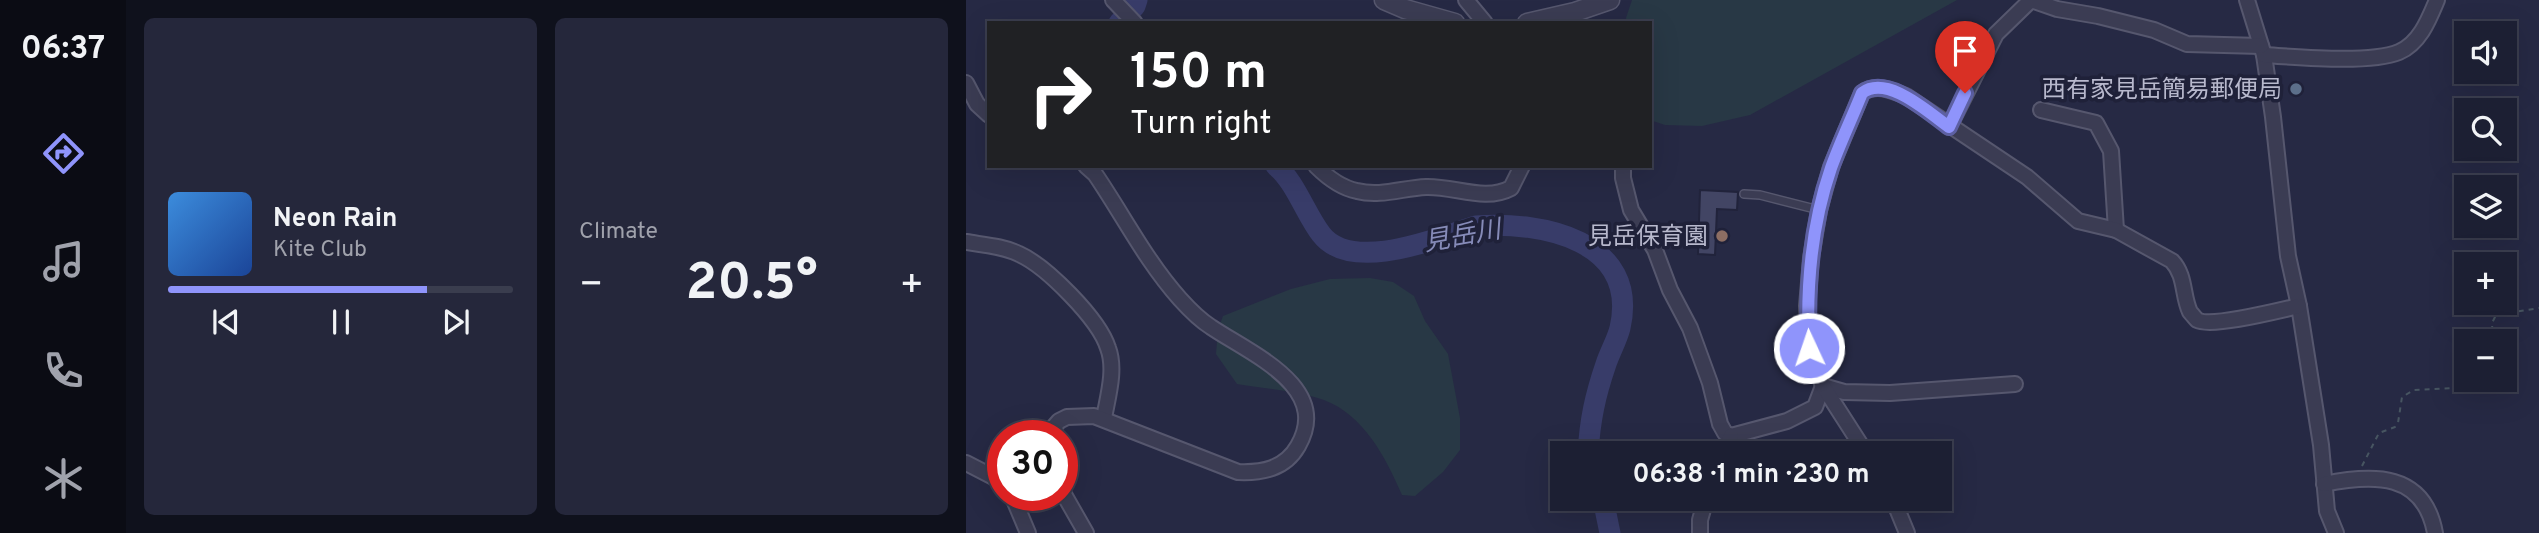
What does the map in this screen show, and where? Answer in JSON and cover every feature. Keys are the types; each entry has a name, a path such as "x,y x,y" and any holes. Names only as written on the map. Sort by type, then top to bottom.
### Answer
{"street":[{"path":"1113,0 1130,18"},
{"path":"1466,0 1483,21"},
{"path":"1534,21 1575,12 1609,0"},
{"path":"1949,127 1996,34 2031,0 2057,9 2154,30 2187,44 2318,58 2378,56 2399,52 2408,46 2425,26 2437,0"},
{"path":"2247,0 2262,51 2273,117 2288,256 2299,306 2321,445 2327,511 2336,533"},
{"path":"1395,4 1449,21"},
{"path":"966,83 977,104 987,113"},
{"path":"1858,441 1823,386 1809,348 1807,306 1819,210 1831,167 1862,93 1873,87 1906,96 2027,177 2078,221 2116,230 2172,261 2178,268 2190,312 2197,320 2204,322 2246,318 2299,306"},
{"path":"2041,110 2096,123 2111,151 2116,230"},
{"path":"1062,420 1082,415 1104,418 1238,472 1254,473 1270,470 1284,462 1304,435 1306,413 1302,397 1289,380 1208,325 1180,299 1155,268 1095,174 1088,168"},
{"path":"1318,168 1336,183 1356,191 1378,194 1428,187 1490,195 1511,188 1521,168"},
{"path":"1623,168 1631,210 1655,250 1670,290 1690,328 1725,433 1731,436 1787,421 1815,407 1823,386"},
{"path":"966,242 1004,248 1032,261 1055,278 1100,331 1109,348 1111,366 1104,418"},
{"path":"1823,386 1843,392 1890,393 2015,384"},
{"path":"1729,441 1731,436"},
{"path":"966,463 987,474"},
{"path":"2324,485 2356,479 2406,484 2426,507 2435,533"},
{"path":"1019,511 1028,533"},
{"path":"1073,511 1086,533"},
{"path":"1700,533 1699,520 1702,511"},
{"path":"1898,511 1907,533"}],"lane":[{"path":"1744,194 1760,195 1819,210"}],"path":[{"path":"2492,329 2496,315 2539,308"},
{"path":"2356,479 2379,433 2395,427 2398,423 2402,397 2414,390 2454,388"}],"shaded area":[{"path":"1632,0 1957,0 1750,115 1702,126 1665,125 1652,121 1652,21 1627,21"},
{"path":"1370,278 1393,282 1414,296 1425,321 1448,354 1460,418 1460,450 1443,472 1415,496 1402,495 1372,439 1351,416 1324,400 1282,390 1237,384 1216,354 1218,330 1223,316 1291,289 1330,279"}],"building":[{"path":"1700,190 1738,192 1737,210 1717,209 1715,255 1698,254"}],"waterway":[{"name":"見岳川","path":"1121,21 1137,0"},
{"name":"見岳川","path":"1278,168 1289,180 1321,234 1335,246 1353,251 1396,250 1476,226 1502,225 1555,233 1580,242 1600,256 1615,274 1622,298 1620,328 1596,398 1589,441"},
{"name":"見岳川","path":"1605,511 1610,533"}],"place":[{"name":"西有家見岳簡易郵便局","path":"2296,89"},
{"name":"見岳保育園","path":"1722,236"}],"route":[{"path":"1809,348 1807,306 1819,210 1831,167 1862,93 1873,87 1891,90 1906,96 1949,127 1965,93"}]}
